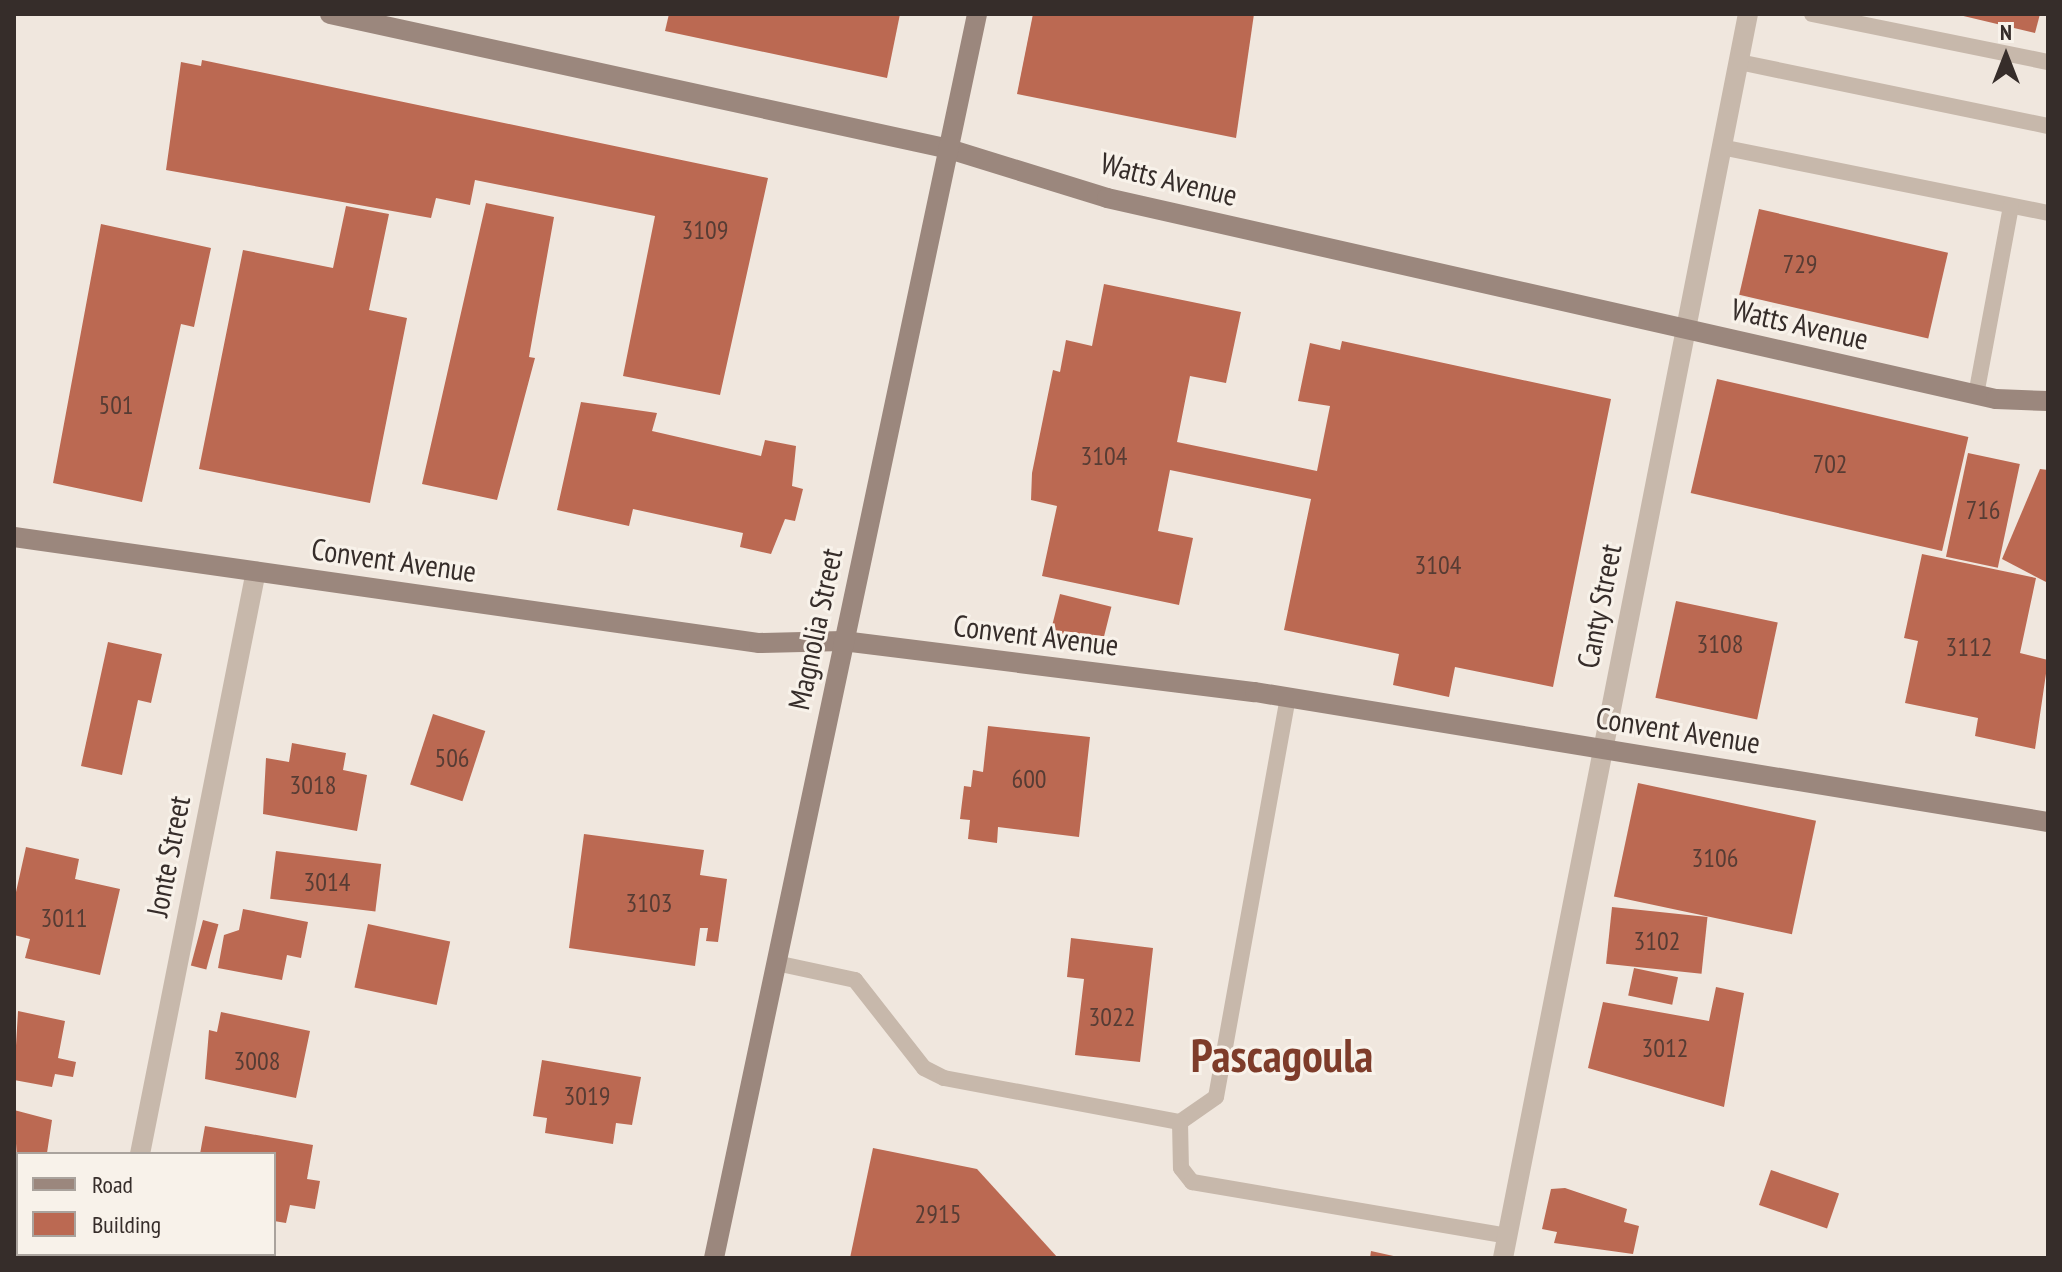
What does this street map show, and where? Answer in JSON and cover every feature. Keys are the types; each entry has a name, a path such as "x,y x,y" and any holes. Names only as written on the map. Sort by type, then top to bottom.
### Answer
{"street":[{"name":"Watts Avenue","path":"330,14 949,149 1107,198 1986,397 2048,401"},
{"name":"Magnolia Street","path":"714,1258 977,14"},
{"name":"Canty Street","path":"1503,1258 1748,14"},
{"name":"Convent Avenue","path":"14,537 759,643 843,641 1288,697 2048,822"},
{"name":"Jonte Street","path":"140,1152 256,571"}],"lane":[{"path":"1812,14 2048,62"},
{"path":"1739,62 2048,126"},
{"path":"1721,147 2048,213"},
{"path":"1986,397 2011,206"},
{"path":"776,963 855,980 924,1068 944,1078 1180,1122 1216,1097 1288,697"},
{"path":"1180,1122 1181,1168 1192,1182 1507,1236"}],"building":[{"path":"669,14 900,14 887,78 665,31"},
{"path":"1033,14 1254,14 1236,138 1017,94"},
{"path":"1955,14 2040,14 2035,33"},
{"path":"202,60 768,178 720,395 623,376 655,216 475,180 470,205 436,198 431,218 166,170 181,62 201,66"},
{"path":"486,203 554,217 529,357 535,358 497,500 422,484"},
{"path":"346,206 389,214 369,310 407,318 370,503 199,469 243,250 333,268"},
{"path":"1759,209 1948,253 1928,338 1739,295"},
{"path":"101,224 211,248 194,327 181,324 142,502 53,483"},
{"path":"1104,284 1241,312 1226,383 1190,376 1177,442 1317,471 1330,406 1298,401 1310,343 1340,350 1342,341 1611,399 1553,687 1455,667 1449,697 1393,685 1399,654 1284,630 1311,499 1170,470 1158,531 1193,538 1179,605 1042,576 1057,506 1031,500 1032,473 1053,370 1060,372 1066,340 1092,346"},
{"path":"1717,379 1968,437 1942,551 1691,493"},
{"path":"581,402 657,413 652,431 761,456 765,440 796,446 792,486 803,489 795,521 785,519 771,554 740,547 743,533 633,509 629,526 557,510"},
{"path":"1968,453 2020,464 1998,568 1946,557"},
{"path":"2040,469 2048,470 2048,583 2002,559"},
{"path":"1922,554 2036,578 2020,653 2048,660 2035,749 1975,736 1978,718 1905,703 1918,641 1904,638"},
{"path":"1060,594 1111,607 1102,644 1051,631"},
{"path":"1676,601 1778,623 1757,719 1655,698"},
{"path":"108,642 162,654 151,703 138,700 122,775 81,766"},
{"path":"433,714 485,731 462,801 410,784"},
{"path":"988,726 1090,737 1079,837 998,827 997,843 968,839 970,820 960,819 964,786 971,787 973,770 983,772"},
{"path":"292,743 346,753 343,770 367,775 357,831 263,814 266,758 289,762"},
{"path":"1638,783 1816,821 1792,934 1614,896"},
{"path":"584,834 704,850 700,875 727,879 718,942 706,941 708,928 700,928 695,966 569,948"},
{"path":"26,847 79,859 75,879 120,889 100,975 25,958 30,939 14,935 14,901"},
{"path":"276,851 381,864 375,912 270,899"},
{"path":"1612,907 1707,917 1702,974 1606,964"},
{"path":"243,909 308,922 301,958 287,955 282,980 218,968 224,935 239,930"},
{"path":"203,920 218,924 206,970 191,965"},
{"path":"368,924 450,941 437,1005 354,988"},
{"path":"1071,938 1153,948 1140,1062 1075,1055 1084,979 1067,977"},
{"path":"1634,968 1678,977 1672,1005 1628,995"},
{"path":"1716,987 1744,993 1724,1107 1588,1068 1603,1002 1709,1021"},
{"path":"18,1011 65,1021 58,1058 76,1062 73,1077 55,1074 52,1087 14,1080"},
{"path":"221,1012 310,1031 296,1098 205,1079 209,1030 217,1032"},
{"path":"542,1060 641,1077 632,1125 616,1123 613,1144 545,1133 547,1118 533,1116"},
{"path":"14,1110 52,1120 47,1152 17,1152"},
{"path":"205,1126 313,1145 307,1179 320,1181 315,1209 290,1205 286,1223 276,1221 276,1152 200,1152"},
{"path":"873,1148 977,1169 1058,1258 850,1258"},
{"path":"1771,1170 1839,1193 1827,1228 1759,1205"},
{"path":"1565,1188 1627,1209 1624,1222 1639,1226 1633,1254 1554,1243 1557,1232 1542,1229 1551,1189"},
{"path":"14,1194 16,1256 34,1258 14,1258"},
{"path":"1371,1251 1398,1257 1398,1258 1370,1258"}],"district":[{"name":"Pascagoula","path":"1282,1055"}]}
